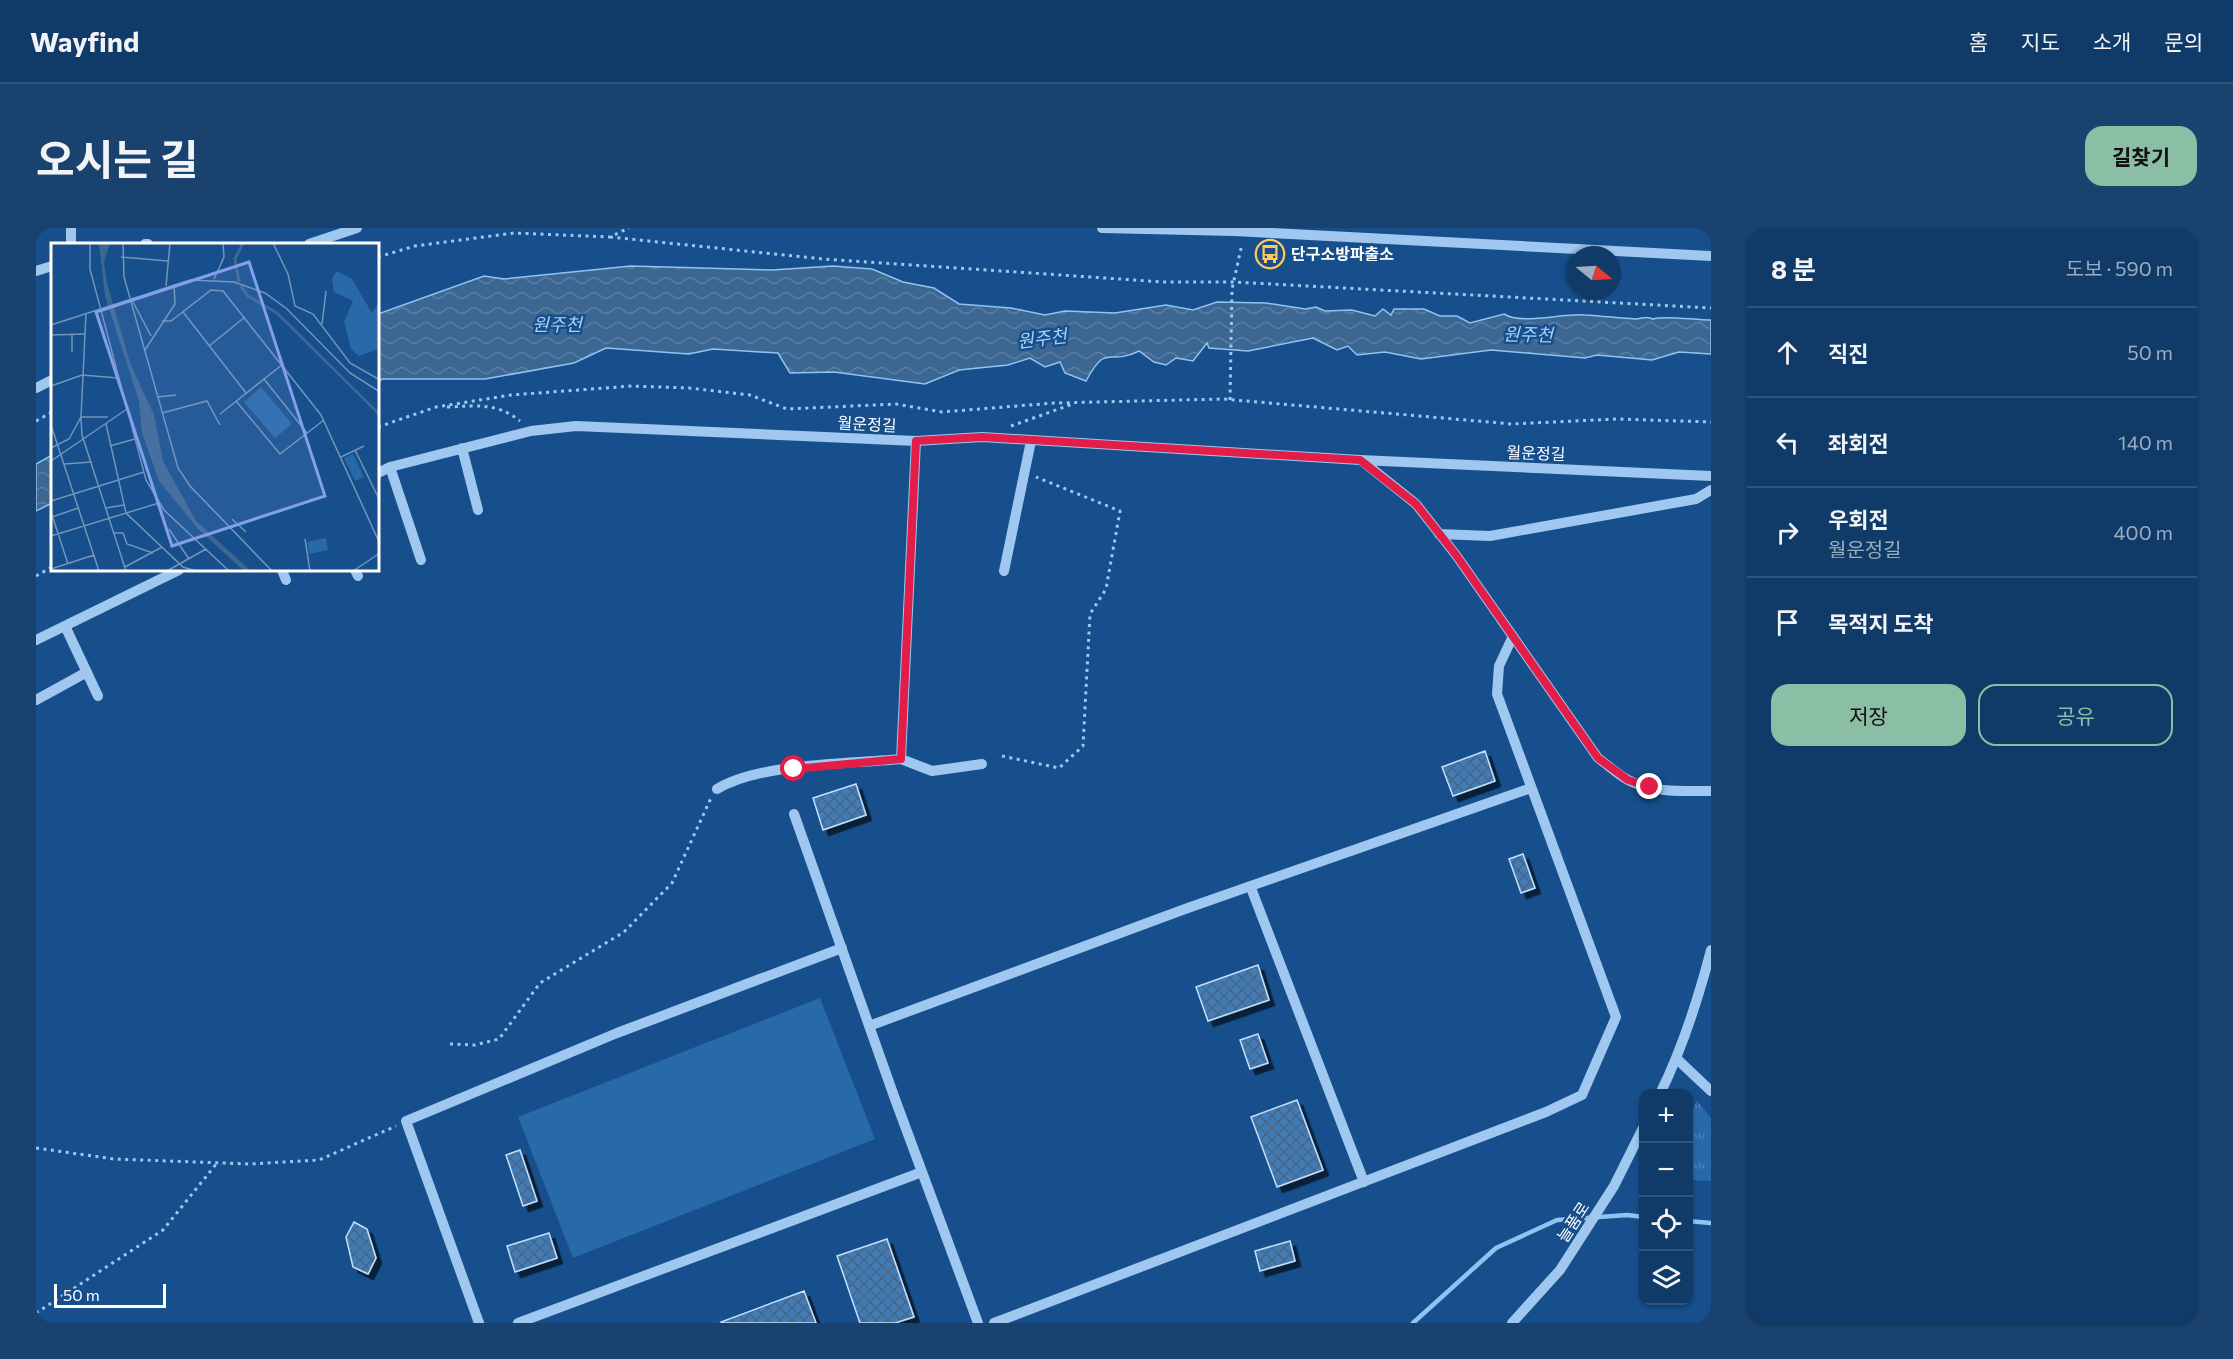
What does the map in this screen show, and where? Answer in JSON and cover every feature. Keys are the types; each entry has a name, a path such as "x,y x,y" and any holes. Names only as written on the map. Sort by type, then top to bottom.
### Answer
{"street":[{"path":"70,243 71,228"},
{"path":"312,243 345,230 357,228"},
{"path":"1102,228 1238,230 1711,256"},
{"path":"36,270 51,266"},
{"path":"36,388 51,380"},
{"name":"월운정길","path":"380,471 390,466 531,431 576,426 916,441 982,437 1360,460 1711,476"},
{"path":"901,759 916,441"},
{"path":"1004,572 1031,441"},
{"path":"462,448 478,510"},
{"path":"1360,460 1416,504 1513,636 1598,758 1628,780 1650,787 1664,790 1711,791"},
{"path":"390,466 422,560"},
{"path":"1439,534 1490,536 1696,499 1711,490"},
{"path":"36,640 175,572"},
{"path":"64,626 98,696"},
{"path":"994,1323 1546,1112 1582,1095 1616,1017 1497,694 1499,666 1513,636"},
{"path":"36,700 87,672"},
{"path":"717,789 729,781 757,774 901,759 932,771 982,764"},
{"path":"869,1026 1185,909 1251,888 1531,788"},
{"path":"794,814 978,1323"},
{"path":"1251,888 1364,1182"},
{"path":"479,1323 406,1121 617,1033 842,948"},
{"path":"1662,1089 1677,1059 1697,1003 1711,950"},
{"path":"1677,1059 1711,1091"},
{"name":"늘품로","path":"1512,1323 1560,1270 1614,1186 1639,1136"},
{"path":"518,1323 922,1172"}],"path":[{"path":"610,237 629,228"},
{"path":"1230,400 1232,289 1238,230"},
{"path":"380,255 415,246 514,233 610,237 823,259 1164,282 1234,282 1711,308"},
{"path":"380,426 436,407 511,395 632,386 689,388 750,395 787,409 896,404 942,412 1078,402 1230,400 1512,424 1617,418 1711,422"},
{"path":"1003,429 1078,402"},
{"path":"436,407 487,406 506,410 531,431"},
{"path":"36,421 51,413"},
{"path":"1002,756 1059,768 1083,746 1090,614 1106,589 1120,511 1026,473"},
{"path":"36,576 51,568"},
{"path":"450,1044 474,1045 499,1039 540,982 624,932 672,883 707,804 717,789"},
{"path":"36,1148 114,1159 217,1162 320,1160 406,1121"},
{"path":"36,1313 164,1230 217,1162"}],"green space":[{"path":"820,998 875,1139 573,1258 518,1117"},
{"path":"1697,1101 1711,1118 1711,1181 1693,1180 1693,1110"}],"water":[{"name":"원주천","path":"631,266 772,270 833,266 872,269 903,282 934,288 959,304 1011,308 1045,315 1065,311 1115,313 1166,305 1193,310 1217,302 1266,303 1305,309 1316,307 1325,311 1352,310 1375,316 1383,309 1391,315 1394,309 1424,309 1440,316 1457,316 1470,323 1504,314 1521,319 1591,315 1635,319 1646,317 1711,320 1711,354 1679,352 1652,360 1597,355 1585,358 1491,350 1421,359 1385,352 1357,355 1348,346 1337,350 1313,338 1248,351 1209,348 1207,343 1193,361 1176,358 1166,365 1154,362 1139,351 1120,357 1104,358 1093,369 1086,381 1065,373 1060,362 1045,367 1030,358 1008,365 959,370 925,384 834,372 790,373 778,353 713,349 689,354 606,348 574,363 485,379 382,379 380,381 380,313 484,276 504,279"},
{"path":"51,456 51,504 36,511 36,464"}],"building":[{"path":"1485,751 1495,781 1453,796 1442,767"},
{"path":"856,784 866,815 823,830 813,798"},
{"path":"1523,854 1535,888 1521,893 1509,859"},
{"path":"1258,965 1269,1000 1208,1021 1196,987"},
{"path":"1258,1034 1268,1063 1250,1069 1240,1040"},
{"path":"1297,1100 1323,1170 1277,1187 1251,1117"},
{"path":"520,1150 537,1201 523,1206 506,1155"},
{"path":"354,1222 367,1229 376,1258 368,1274 353,1267 346,1237"},
{"path":"549,1233 557,1258 515,1272 507,1246"},
{"path":"887,1239 914,1317 895,1323 860,1323 837,1256"},
{"path":"1290,1241 1295,1261 1260,1271 1255,1251"},
{"path":"804,1291 816,1323 721,1322"}],"waterway":[{"path":"1413,1323 1496,1248 1557,1220 1627,1215 1639,1216"},
{"path":"1693,1221 1711,1223"}],"place":[{"name":"단구소방파출소","path":"1270,254"}],"route":[{"path":"794,769 901,759 916,441 982,437 1360,460 1416,504 1456,555 1598,758 1628,780 1650,787"}]}
